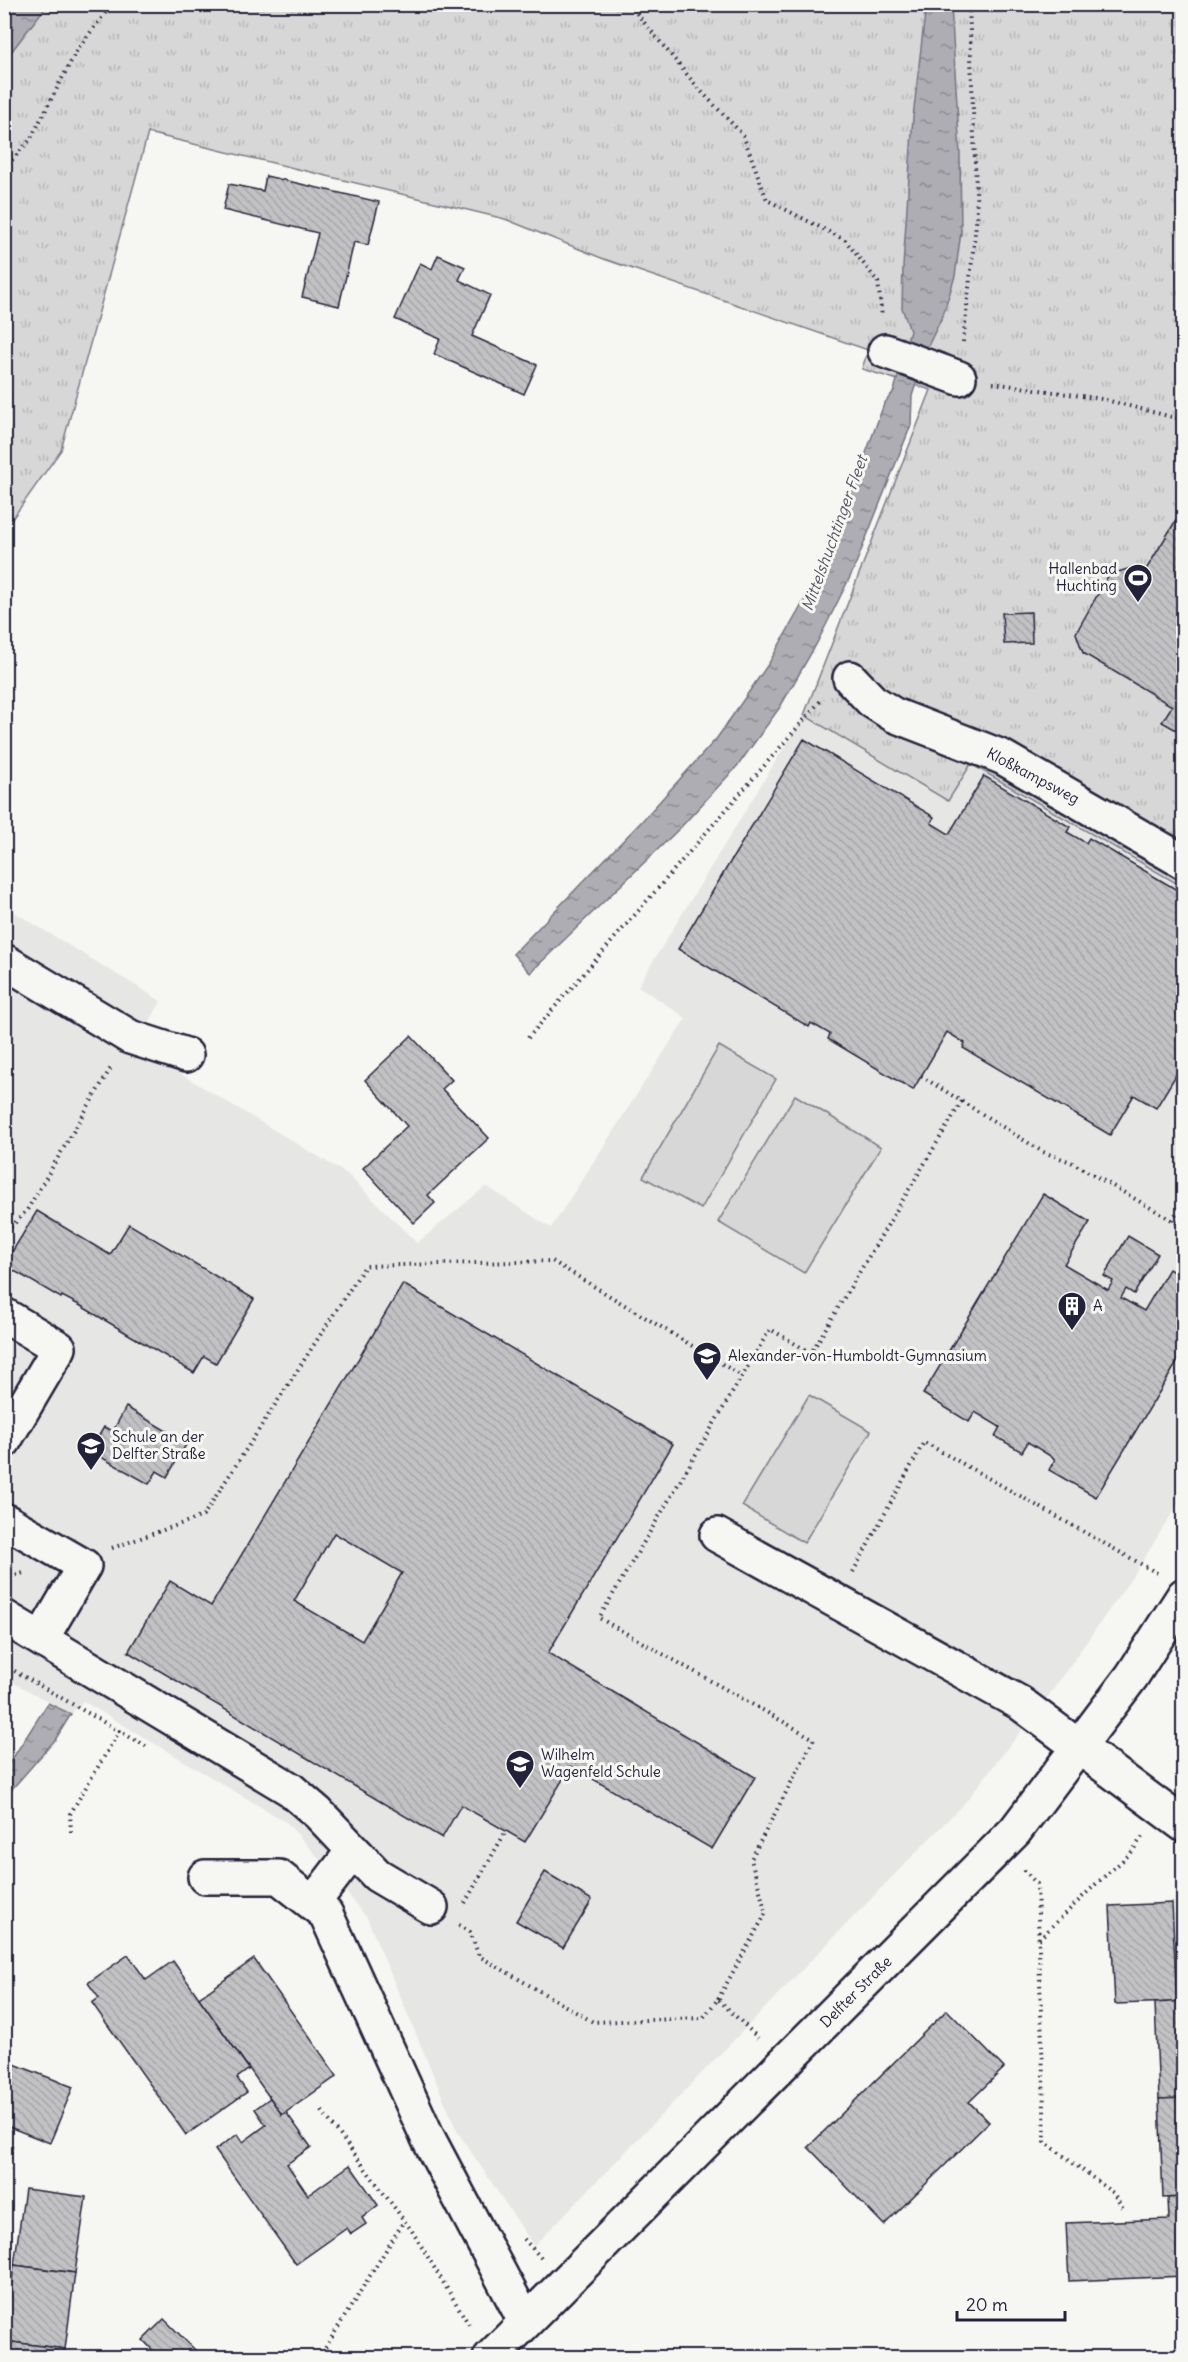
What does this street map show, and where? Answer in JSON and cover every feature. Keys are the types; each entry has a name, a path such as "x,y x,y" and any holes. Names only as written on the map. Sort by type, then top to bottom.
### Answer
{"street":[{"path":"885,351 948,374"},
{"name":"Kloßkampsweg","path":"850,678 872,701 894,715 1002,757 1184,862"},
{"path":"4,961 130,1037 186,1055"},
{"path":"4,1315 59,1348 4,1441"},
{"path":"4,1520 84,1566 42,1638"},
{"path":"717,1535 1020,1703 1173,1817"},
{"name":"Delfter Straße","path":"483,2348 525,2321 1016,1831 1132,1676 1173,1586"},
{"path":"4,1617 290,1789 318,1813 377,1875 443,1914"},
{"path":"313,1903 353,1851"},
{"path":"205,1877 279,1877 326,1914 428,2138 525,2321"}],"path":[{"path":"4,169 30,140 77,50 112,4"},
{"path":"629,4 698,88 742,135 767,200 845,240 879,282 885,351"},
{"path":"969,4 977,215 948,374 1102,399 1184,420"},
{"path":"528,1038 793,732 836,684 850,678"},
{"path":"4,1237 27,1210 130,1037"},
{"path":"921,1076 1043,1152 1071,1162 1184,1227"},
{"path":"506,1831 443,1914 470,1932 479,1956 593,2022 703,2018 718,1999 766,1912 751,1859 814,1739 599,1618 770,1329 811,1353 962,1101"},
{"path":"1172,1220 1184,1201"},
{"path":"4,1578 203,1516 365,1266 552,1261 742,1376"},
{"path":"837,1602 924,1442 1173,1586"},
{"path":"71,1832 70,1814 138,1698"},
{"path":"1039,1940 1097,1883 1173,1817"},
{"path":"1001,1846 1037,1884 1045,2142 1113,2193 1123,2208"},
{"path":"718,1999 784,2064"},
{"path":"322,2111 404,2221 483,2348"},
{"path":"4,2139 12,2142 4,2204"},
{"path":"319,2358 404,2221"}],"shaded area":[{"name":"Alexander-von-Humboldt-Gymnasium","path":"804,715 948,801 971,764 1183,887 1183,1496 1133,1576 1047,1698 967,1800 534,2246 457,2131 367,1918 286,1822 83,1701 71,1714 5,1678 4,906 161,1001 136,1047 347,1174 417,1243 486,1186 551,1228 686,1018 638,986"}],"green space":[{"path":"5,5 1183,5 1183,887 971,764 948,801 804,715 931,390 862,369 868,350 604,259 505,219 148,133 61,450 5,529"},
{"path":"719,1046 776,1079 701,1209 643,1177"},
{"path":"795,1095 881,1147 804,1273 718,1222"},
{"path":"809,1395 871,1431 804,1543 742,1506"}],"water":[{"path":"4,5 47,5 5,60"},
{"path":"926,5 951,5 960,154 961,232 955,276 943,315 927,348 912,396 911,425 853,571 817,643 780,707 739,764 681,827 530,973 513,954 642,821 717,738 769,663 809,592 837,532 884,404 894,391 910,331 902,308 903,267 913,117"},
{"path":"48,1703 71,1714 55,1740 5,1797 5,1770"}],"building":[{"path":"266,176 379,202 368,245 354,242 339,306 302,297 318,233 223,210 229,184 263,191"},
{"path":"438,255 465,267 459,280 490,295 472,336 537,365 524,394 434,354 440,339 395,319 420,263 432,269"},
{"name":"Hallenbad Huchting","path":"1184,507 1184,725 1180,732 1162,722 1172,706 1083,653 1076,633 1112,569 1118,572 1134,567 1144,573"},
{"path":"1031,612 1032,643 1004,644 1002,613"},
{"path":"804,739 934,817 931,823 949,834 984,776 1070,827 1067,832 1086,843 1089,838 1184,894 1184,1062 1156,1108 1134,1095 1110,1135 963,1048 965,1043 947,1032 913,1090 828,1039 830,1034 811,1023 809,1027 678,949"},
{"path":"411,1036 452,1080 442,1089 489,1138 428,1195 435,1203 414,1223 363,1168 407,1126 365,1080"},
{"name":"A","path":"1043,1194 1090,1222 1064,1264 1108,1290 1113,1281 1104,1276 1128,1236 1158,1254 1134,1294 1126,1289 1121,1298 1144,1311 1169,1269 1184,1278 1184,1351 1096,1497 1049,1470 1055,1459 1028,1442 1022,1452 995,1436 1000,1427 975,1412 969,1422 923,1394"},
{"path":"37,1211 110,1255 129,1224 254,1299 216,1363 204,1356 194,1373 81,1306 62,1296 61,1298 4,1265"},
{"path":"403,1284 673,1444 548,1653 755,1777 712,1849 571,1766 525,1842 461,1805 442,1838 128,1652 170,1581 211,1606","holes":["334,1533 402,1573 362,1641 294,1601"]},
{"path":"126,1407 187,1443 167,1477 157,1471 149,1484 90,1451 104,1427 113,1431"},
{"path":"545,1872 592,1900 563,1948 516,1921"},
{"path":"1172,1903 1177,2002 1115,2004 1110,1906"},
{"path":"128,1955 146,1980 173,1961 249,2069 237,2078 247,2092 186,2135 92,2003 99,1998 88,1983"},
{"path":"254,1959 337,2076 282,2115 199,1998"},
{"path":"1184,2001 1184,2098 1159,2099 1155,2003"},
{"path":"947,2010 1004,2068 969,2102 989,2122 884,2225 808,2147"},
{"path":"4,2060 73,2087 50,2143 4,2125"},
{"path":"270,2098 282,2115 286,2112 311,2147 287,2164 308,2195 350,2165 378,2205 362,2218 366,2224 351,2234 347,2228 296,2264 215,2150 238,2134 243,2142 266,2125 255,2109"},
{"path":"1184,2098 1184,2197 1163,2198 1159,2099"},
{"path":"25,2189 86,2197 75,2273 14,2265"},
{"path":"1184,2197 1184,2276 1069,2281 1066,2223 1169,2219 1168,2198"},
{"path":"14,2265 75,2273 65,2349 4,2341"},
{"path":"164,2319 203,2358 160,2358 143,2340"},
{"path":"4,2341 65,2349 64,2358 4,2358"}],"place":[{"name":"Hallenbad Huchting","path":"1138,604"},
{"name":"A","path":"1072,1332"},
{"name":"Alexander-von-Humboldt-Gymnasium","path":"707,1382"},
{"name":"Schule an der Delfter Straße","path":"91,1472"},
{"name":"Wilhelm Wagenfeld Schule","path":"520,1790"}],"water label":[{"name":"Mittelshuchtinger Fleet","path":"834,533"}]}
